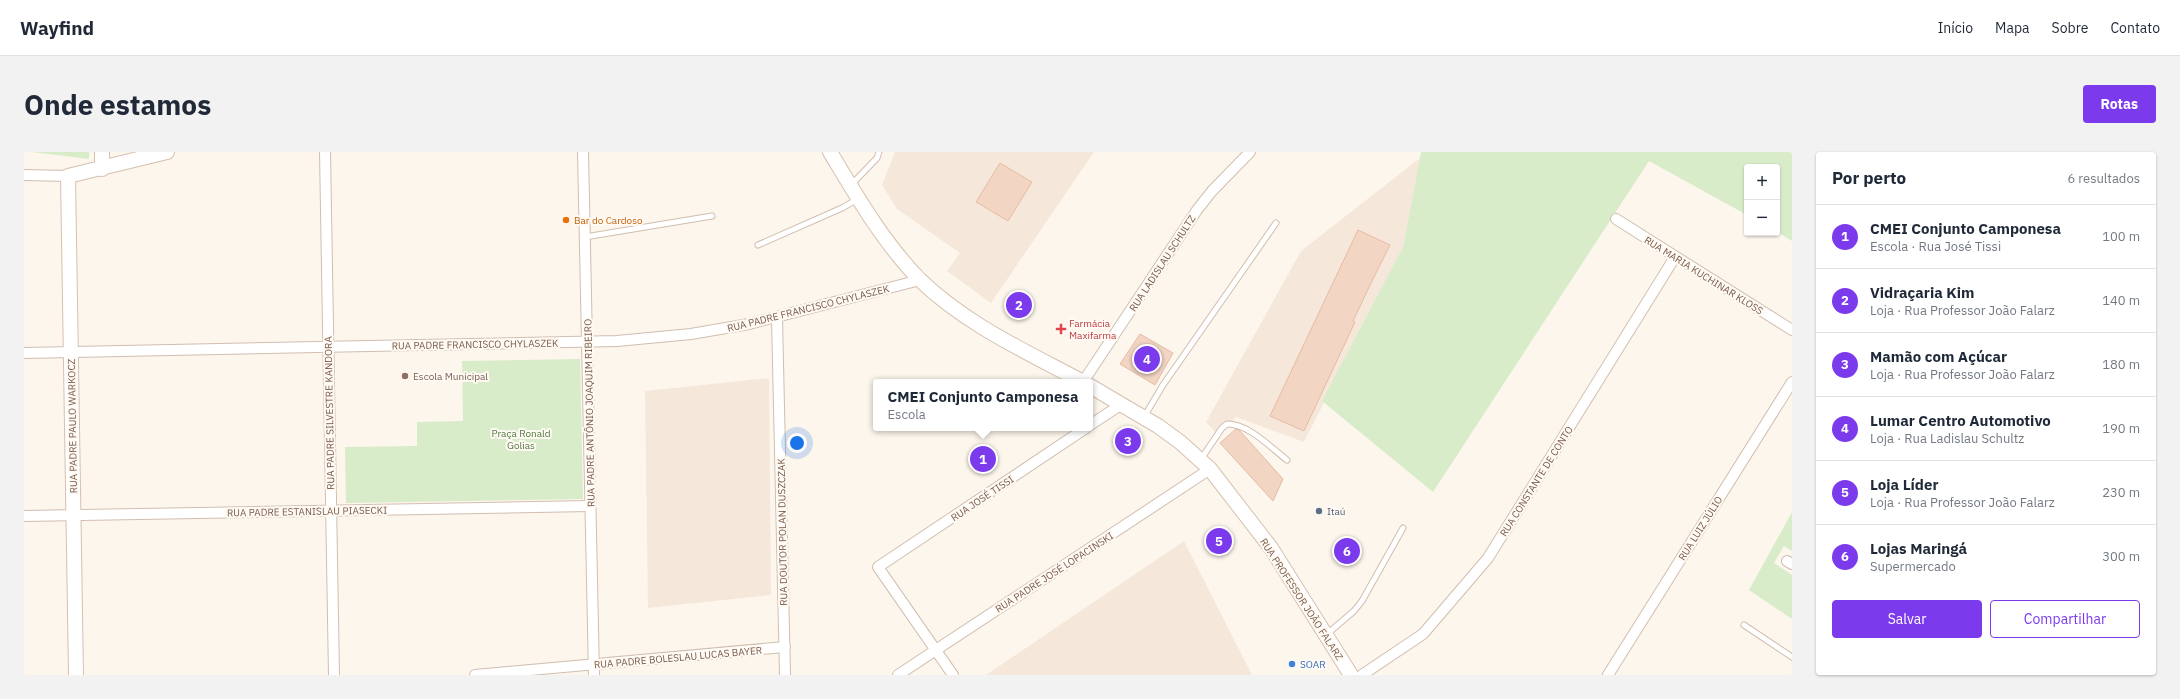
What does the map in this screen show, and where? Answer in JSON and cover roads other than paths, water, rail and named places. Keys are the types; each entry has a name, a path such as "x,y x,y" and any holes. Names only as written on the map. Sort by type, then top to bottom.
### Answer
{"main road":[{"path":"102,152 102,169"},
{"path":"68,176 102,169 167,152"},
{"path":"830,152 858,199 899,256 920,280 963,315 1078,379"},
{"name":"RUA PADRE PAULO WARKOCZ","path":"68,176 76,675"},
{"name":"RUA PROFESSOR JOÃO FALARZ","path":"1093,388 1144,417 1169,434 1205,464 1271,548 1351,675"}],"street":[{"name":"RUA PADRE SILVESTRE KANDORA","path":"325,152 334,675"},
{"name":"RUA PADRE ANTÔNIO JOAQUIM RIBEIRO","path":"583,152 594,670"},
{"name":"RUA LADISLAU SCHULTZ","path":"1085,379 1197,210 1212,191 1250,152"},
{"path":"24,175 68,176"},
{"name":"RUA MARIA KUCHINAR KLOSS","path":"1616,220 1792,330"},
{"name":"RUA CONSTANTE DE CONTO","path":"1362,675 1423,634 1488,558 1675,257"},
{"name":"RUA PADRE FRANCISCO CHYLASZEK","path":"24,353 587,342 691,334 777,318 920,280"},
{"name":"RUA DOUTOR POLAN DUSZCZAK","path":"777,318 785,675"},
{"name":"RUA LUIZ JÚLIO","path":"1608,675 1792,382"},
{"path":"1093,423 1122,404"},
{"name":"RUA JOSÉ TISSI","path":"936,650 878,567 1082,431"},
{"name":"RUA PADRE JOSÉ LOPACINSKI","path":"898,675 1205,464"},
{"name":"RUA PADRE ESTANISLAU PIASECKI","path":"24,516 590,506"},
{"name":"RUA PADRE BOLESLAU LUCAS BAYER","path":"475,675 594,670 785,647"},
{"path":"936,650 953,675"}],"lane":[{"path":"850,185 877,158 879,152"},
{"path":"758,245 842,208 858,199"},
{"path":"585,237 712,216"},
{"path":"1144,417 1188,347 1276,223"},
{"path":"1205,464 1227,424 1234,424 1254,435 1287,460"},
{"path":"1326,634 1354,611 1362,601 1403,528"},
{"path":"1744,625 1792,657"}],"place":[{"name":"Bar do Cardoso","path":"566,220"},
{"name":"Vidraçaria Kim","path":"1019,305"},
{"name":"Farmácia Maxifarma","path":"1061,329"},
{"name":"Lumar Centro Automotivo","path":"1147,359"},
{"name":"Escola Municipal","path":"405,376"},
{"name":"Mamão com Açúcar","path":"1128,441"},
{"name":"CMEI Conjunto Camponesa","path":"983,459"},
{"name":"Itaú","path":"1319,511"},
{"name":"Loja Líder","path":"1219,541"},
{"name":"Lojas Maringá","path":"1347,551"},
{"name":"SOAR","path":"1292,664"}],"park label":[{"name":"Praça Ronald Golias","path":"521,438"}]}
